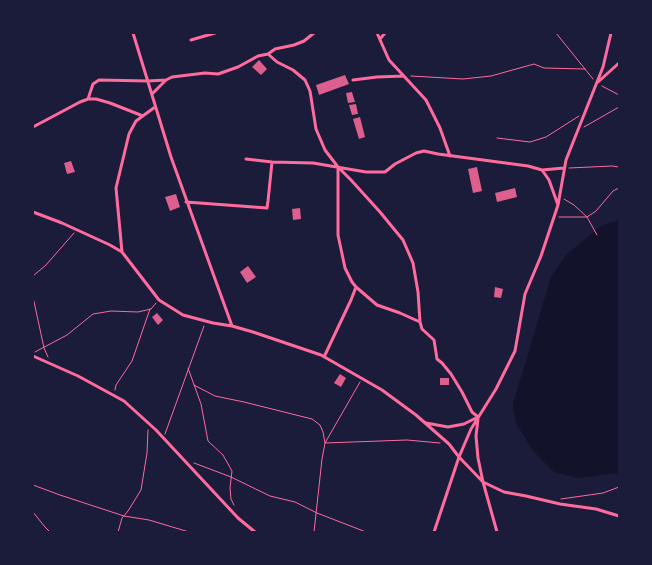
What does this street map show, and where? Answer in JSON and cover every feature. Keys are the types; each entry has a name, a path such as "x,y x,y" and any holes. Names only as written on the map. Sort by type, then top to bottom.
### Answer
{"street":[{"path":"133,33 186,202 232,326"},
{"path":"191,40 215,33"},
{"path":"152,94 166,80 172,77 205,73 218,74 238,67 258,56 304,41 314,33"},
{"path":"376,33 389,60 426,100 440,128 450,156"},
{"path":"380,39 385,33"},
{"path":"434,532 459,457 471,429 496,389 515,351 525,294 541,256 558,205 566,160 603,67 611,33"},
{"path":"268,54 277,62 293,70 305,80 310,91 316,129 325,150 338,167 380,212 403,240 413,263 422,329 434,340 436,359 442,363 454,377 472,412 478,417"},
{"path":"597,83 619,63"},
{"path":"353,80 404,76"},
{"path":"88,99 93,84 99,80 166,80"},
{"path":"33,127 88,99 96,99 110,103 143,116"},
{"path":"122,252 116,188 129,134 136,121 155,107"},
{"path":"246,159 272,162 313,163 366,172 385,172 395,164 416,153 424,151 450,156 528,166 542,170 564,168"},
{"path":"186,202 267,208 272,162"},
{"path":"338,167 338,235 345,268 352,282 377,304 420,322"},
{"path":"542,170 549,180 558,205"},
{"path":"33,212 77,230 122,252 159,300 183,315 206,322 232,326 253,332 324,357 362,378 382,390 449,444 459,457 483,482 504,492 560,504 596,509 619,516"},
{"path":"324,357 356,287"},
{"path":"33,355 78,376 124,401 164,438 238,518 255,532"},
{"path":"424,423 448,426 464,424 478,417"},
{"path":"478,417 476,436 478,458 497,532"}],"path":[{"path":"556,33 597,83 619,95"},
{"path":"404,76 463,79 491,76 534,64 544,68 586,70"},
{"path":"577,132 619,107"},
{"path":"496,138 530,142 546,136 586,111"},
{"path":"564,168 612,166 619,168"},
{"path":"554,217 587,217 596,211 613,191 619,188"},
{"path":"560,197 574,205 587,217 596,235"},
{"path":"33,276 46,265 77,230"},
{"path":"33,297 44,348 50,363"},
{"path":"114,396 116,385 132,361 151,308 159,300"},
{"path":"33,355 67,334 93,314 112,311 138,312 151,308"},
{"path":"164,438 188,368 206,322"},
{"path":"188,368 201,404 208,440 223,455 232,471 230,488 231,499 234,505"},
{"path":"314,532 325,443 362,378"},
{"path":"194,384 215,396 312,419 320,425 325,443"},
{"path":"118,532 122,518 141,490 147,453 148,423"},
{"path":"325,443 407,440 449,444"},
{"path":"184,460 231,477 270,496 295,502 317,513 366,532"},
{"path":"33,484 60,496 124,516 149,520 189,532"},
{"path":"561,499 603,493 619,487"},
{"path":"33,512 50,532"}],"shaded area":[{"path":"619,220 619,473 578,478 554,472 534,452 516,423 513,404 551,277 566,255 601,226"}],"building":[{"path":"259,60 267,69 261,75 252,67"},
{"path":"345,75 349,84 319,95 316,85"},
{"path":"352,92 355,102 348,103 346,93"},
{"path":"356,104 358,114 352,115 349,105"},
{"path":"360,117 365,137 359,139 353,119"},
{"path":"71,161 75,172 67,174 64,163"},
{"path":"477,167 482,191 473,193 468,169"},
{"path":"515,188 517,197 497,202 495,193"},
{"path":"176,194 180,207 170,211 165,197"},
{"path":"300,208 301,219 293,220 292,209"},
{"path":"248,266 256,277 247,283 240,272"},
{"path":"495,287 503,289 501,298 494,297"},
{"path":"157,313 163,320 158,325 152,317"},
{"path":"340,374 346,378 341,387 334,383"},
{"path":"440,378 449,378 449,385 440,385"}]}
